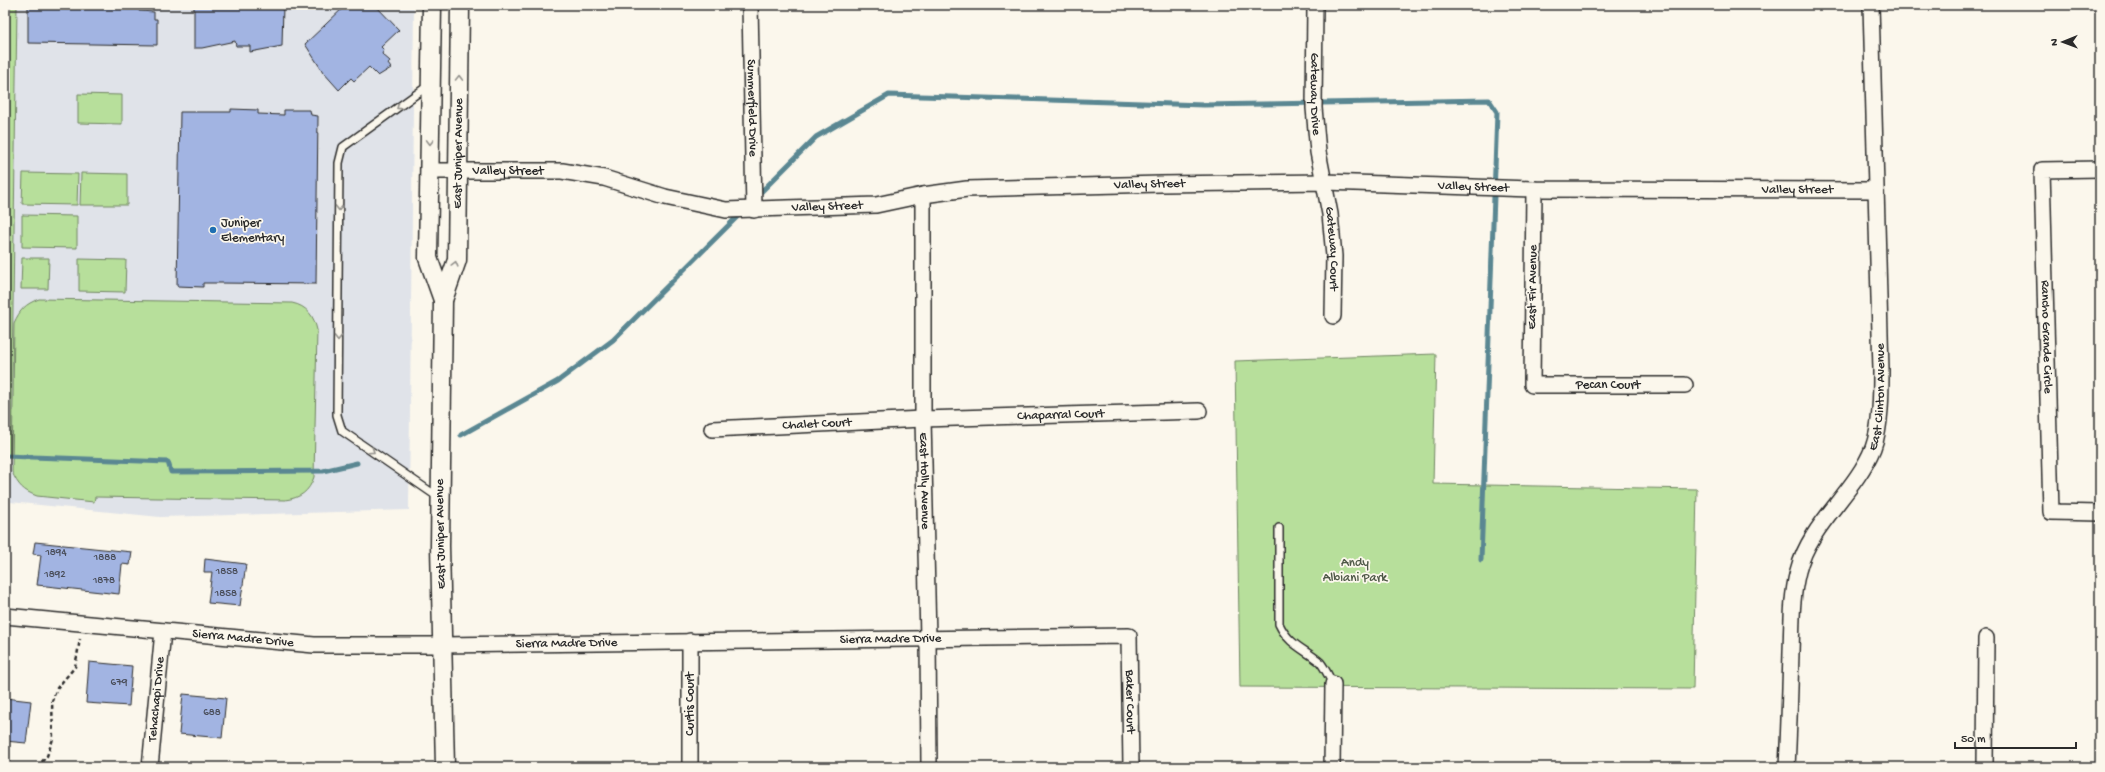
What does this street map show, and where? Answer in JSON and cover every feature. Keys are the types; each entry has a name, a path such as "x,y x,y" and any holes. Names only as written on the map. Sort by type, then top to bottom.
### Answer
{"street":[{"name":"East Juniper Avenue","path":"432,5 428,258 443,300"},
{"name":"East Juniper Avenue","path":"446,767 440,498 443,300 457,260 460,5"},
{"name":"Summerfield Drive","path":"750,5 754,210"},
{"name":"Gateway Drive","path":"1315,5 1314,108 1318,152 1325,182"},
{"name":"East Clinton Avenue","path":"1787,767 1790,626 1798,571 1804,553 1814,535 1830,510 1851,486 1873,447 1879,411 1881,377 1871,5"},
{"name":"Rancho Grande Circle","path":"2100,170 2042,170 2051,512 2100,513"},
{"name":"Valley Street","path":"430,171 562,171 604,178 665,197 726,210 876,205 923,194 967,189 1325,182 1534,189 1680,191 1876,190"},
{"name":"Gateway Court","path":"1325,182 1334,256 1333,316"},
{"name":"East Fir Avenue","path":"1532,385 1534,189"},
{"name":"East Holly Avenue","path":"923,194 923,419 928,638 929,767"},
{"name":"Pecan Court","path":"1532,385 1685,385"},
{"name":"Chaparral Court","path":"923,419 1199,411"},
{"name":"Chalet Court","path":"712,429 923,419"},
{"name":"Sierra Madre Drive","path":"5,616 314,644 443,645 1129,636"},
{"name":"Tehachapi Drive","path":"150,767 163,631"},
{"name":"Baker Court","path":"1129,636 1131,767"},
{"path":"1984,767 1986,638"},
{"name":"Curtis Court","path":"690,641 690,767"},
{"path":"1332,767 1333,684"}],"lane":[{"path":"431,84 343,147 339,163 337,415 342,431 440,498"},
{"path":"1279,528 1279,624 1285,636 1297,647 1321,664 1333,684"}],"path":[{"path":"37,767 47,756 53,740 52,701 57,688 75,667 79,650 81,624"}],"shaded area":[{"name":"Juniper Elementary","path":"17,5 414,5 409,510 160,517 10,502"}],"green space":[{"path":"5,5 17,5 11,456 5,455"},
{"path":"78,94 122,95 122,124 78,123"},
{"path":"23,173 78,174 77,205 22,204"},
{"path":"81,173 127,174 127,205 80,205"},
{"path":"22,215 77,216 77,248 22,247"},
{"path":"22,258 49,258 48,289 21,289"},
{"path":"79,259 126,260 125,292 79,291"},
{"path":"39,299 292,303 306,309 312,316 317,330 314,477 307,490 295,498 285,500 95,497 94,502 37,496 25,490 16,481 12,472 14,323 18,314 24,308 30,303"},
{"name":"Andy Albiani Park","path":"1436,354 1433,484 1697,489 1693,689 1240,687 1235,361"}],"building":[{"path":"194,5 283,5 282,46 250,52 250,46 236,46 235,41 202,48 194,48"},
{"path":"346,5 375,5 399,30 381,47 384,50 382,54 390,61 388,64 391,68 378,76 369,67 354,81 351,78 339,90 323,72 305,44"},
{"path":"28,6 138,8 139,11 154,12 154,19 157,19 157,45 28,43"},
{"path":"231,109 258,110 258,114 284,115 284,110 310,110 311,115 318,116 316,284 203,283 203,287 177,286 180,112 231,112"},
{"path":"35,542 132,552 130,565 122,564 119,594 37,585 41,555 33,554"},
{"path":"205,559 246,564 240,606 208,603 212,572 204,572"},
{"path":"89,662 132,666 129,706 86,703"},
{"path":"183,694 226,698 222,738 179,734"},
{"path":"5,698 31,701 26,743 5,741"}],"waterway":[{"path":"756,197 816,137 889,95 1204,105 1489,100 1497,112 1481,560"},
{"path":"461,435 558,381 613,340 741,213"},
{"path":"5,456 168,462 171,472 323,471 357,463"}],"place":[{"name":"Juniper Elementary","path":"213,230"}]}
